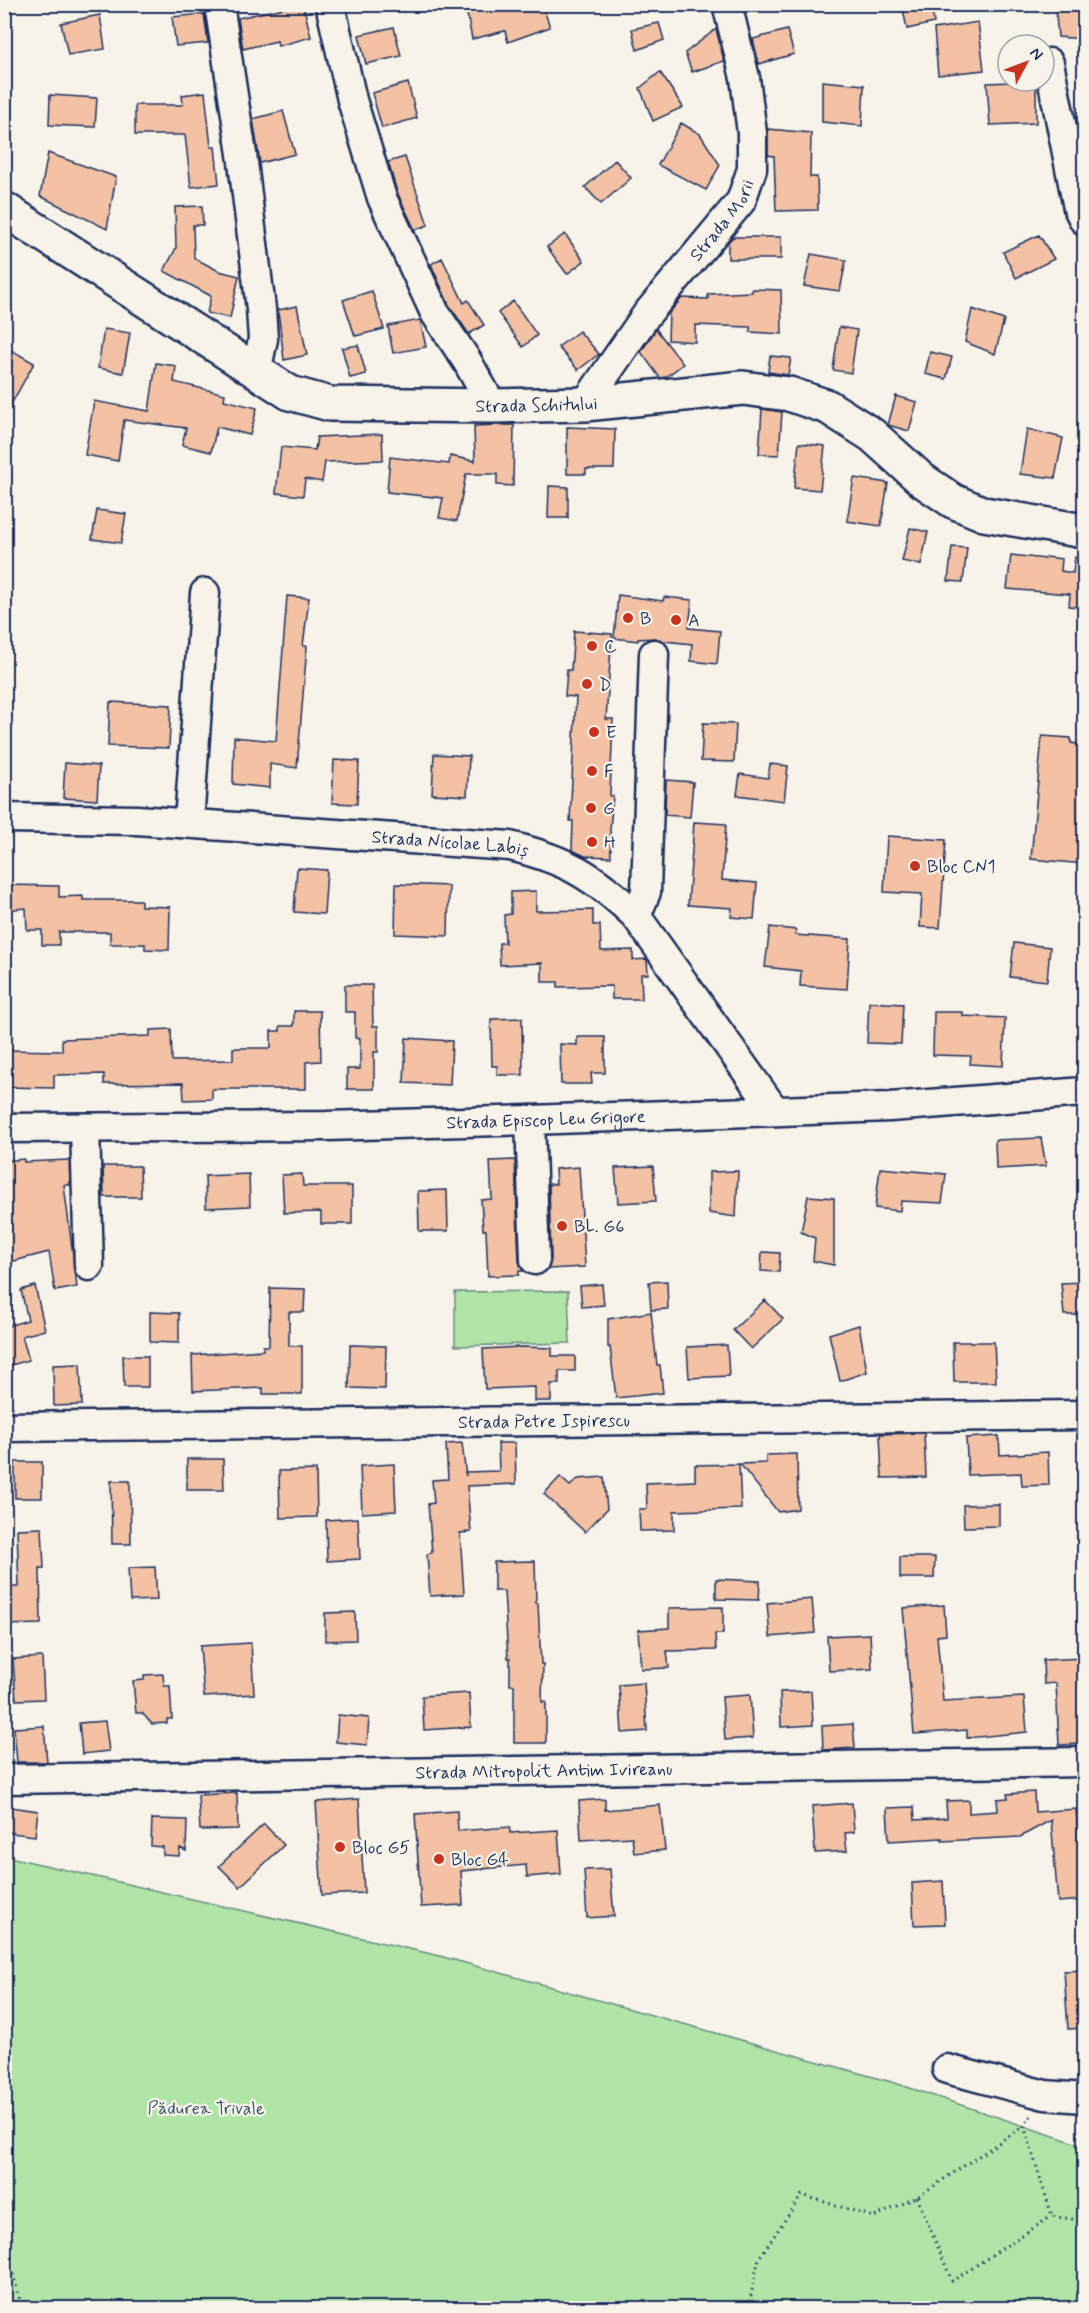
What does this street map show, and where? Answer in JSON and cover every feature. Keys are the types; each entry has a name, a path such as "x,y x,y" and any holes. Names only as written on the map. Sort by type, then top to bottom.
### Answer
{"main road":[{"name":"Strada Schitului","path":"4,210 290,393 330,404 492,406 585,404 743,387 789,394 828,407 872,435 922,480 953,501 984,514 1084,531"}],"street":[{"path":"219,4 242,154 261,309 262,339 256,373"},
{"path":"330,4 352,100 382,198 435,313 467,361 492,406"},
{"name":"Strada Morii","path":"585,404 647,314 741,201 752,169 753,133 745,78 727,4"},
{"path":"1054,93 1078,208 1084,220"},
{"path":"189,823 205,593"},
{"path":"636,916 646,892 654,654"},
{"name":"Strada Nicolae Labiș","path":"4,818 189,823 510,846 544,854 570,866 609,890 636,916 775,1111"},
{"name":"Strada Episcop Leu Grigore","path":"4,1128 326,1126 530,1120 917,1105 1084,1092"},
{"path":"530,1120 535,1260"},
{"path":"85,1128 89,1266"},
{"name":"Strada Petre Ispirescu","path":"4,1427 1084,1414"},
{"name":"Strada Mitropolit Antim Ivireanu","path":"4,1779 1084,1762"},
{"path":"947,2069 1045,2095 1084,2098"}],"path":[{"path":"748,2308 759,2258 802,2195 874,2217 917,2197 1024,2126 1045,2095"},
{"path":"1024,2126 1052,2216"},
{"path":"917,2197 952,2281 1052,2216 1084,2221"},
{"path":"4,2240 22,2308"}],"green space":[{"path":"568,1291 570,1343 455,1346 455,1292"},
{"name":"Pădurea Trivale","path":"5,1856 440,1956 895,2083 1084,2146 1084,2308 5,2308"}],"building":[{"path":"303,4 311,37 278,46 277,41 243,49 238,18"},
{"path":"493,4 494,9 542,4 550,27 508,42 505,31 472,39 466,9"},
{"path":"931,4 934,23 907,29 903,9"},
{"path":"1055,4 1084,4 1084,39 1058,37"},
{"path":"204,14 208,43 176,46 172,17"},
{"path":"100,15 105,49 68,55 61,23"},
{"path":"978,22 984,70 938,75 934,29"},
{"path":"659,23 664,40 637,50 632,29"},
{"path":"394,27 401,56 366,64 359,35"},
{"path":"716,29 724,61 692,72 685,53"},
{"path":"787,30 794,54 759,64 753,39"},
{"path":"660,72 683,107 653,121 640,88"},
{"path":"822,81 864,85 862,126 822,122"},
{"path":"408,83 417,118 382,128 372,93"},
{"path":"987,83 996,83 996,93 1036,93 1036,123 990,125"},
{"path":"205,92 211,147 215,147 219,184 191,187 185,135 135,135 135,105 183,105 182,95"},
{"path":"50,95 97,98 95,127 49,125"},
{"path":"283,111 295,154 260,163 253,119"},
{"path":"681,123 700,134 720,165 706,190 658,165"},
{"path":"768,129 811,133 810,177 817,177 818,210 776,211 774,156 768,155"},
{"path":"48,153 116,177 107,229 40,196"},
{"path":"405,157 428,225 415,230 397,192 388,162"},
{"path":"615,160 631,178 601,204 585,187"},
{"path":"202,206 203,225 193,225 194,258 219,271 239,276 230,318 207,313 211,296 164,271 176,248 175,207"},
{"path":"565,234 584,261 567,274 547,247"},
{"path":"1039,235 1054,259 1016,278 1003,252"},
{"path":"733,237 781,237 781,259 728,259 728,242"},
{"path":"811,254 846,260 840,291 804,286"},
{"path":"442,258 464,303 468,300 484,325 469,334 449,305 431,264"},
{"path":"752,289 781,290 782,334 750,332 750,327 695,325 695,342 668,340 669,313 682,298 708,299 708,294 752,292"},
{"path":"372,291 384,329 355,336 343,300"},
{"path":"513,301 537,335 523,347 498,313"},
{"path":"297,306 307,355 284,360 278,310"},
{"path":"972,309 1004,320 995,354 965,342"},
{"path":"420,320 426,347 393,353 388,326"},
{"path":"839,327 857,330 851,373 833,370"},
{"path":"104,329 130,333 123,373 98,368"},
{"path":"656,329 683,364 666,377 660,378 641,352"},
{"path":"579,331 599,354 578,370 558,347"},
{"path":"358,345 366,374 350,378 342,348"},
{"path":"4,346 34,363 4,417"},
{"path":"930,352 952,357 946,379 925,374"},
{"path":"770,356 791,358 788,375 768,372"},
{"path":"156,363 176,366 174,382 225,394 224,400 257,408 250,435 217,427 211,452 182,445 186,428 124,420 118,461 85,455 94,401 149,411"},
{"path":"896,396 917,402 909,431 888,425"},
{"path":"762,409 782,412 779,455 759,454"},
{"path":"514,425 513,486 497,485 497,474 466,474 457,521 439,518 443,498 387,492 390,457 449,464 450,456 475,461 474,426"},
{"path":"567,427 615,429 614,469 586,469 586,474 567,474"},
{"path":"1027,429 1063,438 1055,478 1020,474"},
{"path":"382,434 383,460 325,462 322,482 305,479 303,496 276,493 281,447 315,450 317,437"},
{"path":"799,443 825,446 820,490 794,488"},
{"path":"854,478 888,483 881,526 847,521"},
{"path":"549,486 568,487 568,518 548,518"},
{"path":"97,510 126,514 121,543 92,539"},
{"path":"910,528 928,532 921,565 902,561"},
{"path":"952,547 967,548 963,582 948,581"},
{"path":"1011,555 1062,559 1061,571 1073,573 1075,557 1084,558 1084,608 1069,606 1070,594 1007,589"},
{"path":"618,595 663,601 664,597 692,600 689,628 720,631 717,664 691,661 692,644 655,638 638,639 638,641 614,638"},
{"path":"287,596 309,598 303,646 307,646 297,768 270,764 270,788 233,784 234,737 276,741"},
{"path":"574,631 612,634 606,719 613,719 610,796 613,796 610,829 611,857 585,856 572,850 573,821 570,821 576,697 565,696 567,670 571,670"},
{"path":"110,702 171,705 169,748 108,746"},
{"path":"703,723 736,724 734,762 701,761"},
{"path":"1042,736 1071,738 1071,743 1084,745 1080,846 1084,846 1084,864 1031,859"},
{"path":"434,754 469,756 467,796 432,794"},
{"path":"334,760 359,761 357,804 332,803"},
{"path":"65,763 99,766 97,800 63,798"},
{"path":"770,764 788,766 784,801 737,795 740,774 768,778"},
{"path":"666,780 693,782 690,817 665,815"},
{"path":"694,822 726,824 722,880 757,883 754,919 731,917 732,908 688,905"},
{"name":"Bloc CN1","path":"887,836 946,840 940,928 920,927 922,894 884,892"},
{"path":"297,868 327,870 324,914 294,912"},
{"path":"396,884 449,886 448,936 395,934"},
{"path":"4,885 59,886 59,897 83,896 83,900 141,900 141,906 170,907 169,950 145,949 145,944 110,944 110,932 59,932 59,945 42,945 42,930 27,930 26,908 4,910"},
{"path":"536,891 536,911 593,910 593,925 600,925 601,951 633,950 633,960 647,959 648,974 641,974 642,999 612,999 612,986 558,987 558,982 542,982 542,963 500,965 499,943 505,943 504,915 511,914 511,892"},
{"path":"770,927 796,930 795,935 850,939 847,989 800,986 801,971 765,967"},
{"path":"1014,943 1050,947 1047,981 1010,977"},
{"path":"345,985 372,985 373,1026 378,1026 378,1052 374,1052 374,1089 347,1089 347,1069 360,1069 360,1038 355,1038 355,1012 345,1012"},
{"path":"869,1002 903,1004 901,1044 867,1043"},
{"path":"294,1011 320,1011 321,1061 306,1062 306,1089 212,1089 212,1099 184,1100 183,1083 104,1084 104,1074 54,1075 54,1088 4,1087 4,1050 62,1051 62,1039 150,1036 150,1030 171,1029 172,1061 233,1060 233,1048 271,1048 271,1031 280,1031 280,1026 294,1026"},
{"path":"934,1012 963,1012 963,1016 1005,1018 1003,1066 970,1064 971,1056 933,1055"},
{"path":"522,1018 523,1075 497,1075 497,1066 492,1066 491,1019"},
{"path":"577,1037 605,1037 605,1073 591,1073 592,1084 561,1084 560,1044 577,1045"},
{"path":"406,1038 452,1041 450,1085 404,1083"},
{"path":"1041,1138 1046,1166 996,1169 995,1140"},
{"path":"24,1159 24,1162 69,1160 70,1185 64,1185 77,1287 55,1291 49,1252 10,1262 4,1240 4,1161"},
{"path":"515,1160 519,1261 523,1271 519,1271 519,1275 488,1276 486,1230 483,1230 481,1200 492,1199 490,1161"},
{"path":"103,1166 140,1166 141,1197 104,1197"},
{"path":"653,1166 656,1201 618,1203 615,1168"},
{"name":"BL. G6","path":"579,1167 585,1267 548,1269 551,1259 549,1184 556,1184 555,1169"},
{"path":"880,1168 946,1174 942,1203 901,1201 900,1211 875,1208"},
{"path":"738,1171 736,1217 709,1213 709,1172"},
{"path":"249,1174 250,1206 206,1208 205,1176"},
{"path":"302,1174 303,1186 352,1186 352,1224 321,1224 321,1212 284,1213 282,1175"},
{"path":"447,1190 448,1231 419,1231 418,1191"},
{"path":"808,1196 834,1198 834,1265 813,1261 815,1238 801,1232"},
{"path":"762,1252 780,1253 779,1272 761,1271"},
{"path":"667,1281 668,1309 651,1310 649,1282"},
{"path":"1084,1282 1084,1315 1064,1315 1061,1283"},
{"path":"602,1284 604,1305 582,1307 580,1286"},
{"path":"35,1286 45,1330 22,1336 29,1360 4,1367 4,1327 28,1320 21,1290"},
{"path":"270,1288 305,1289 304,1312 289,1312 289,1346 302,1346 302,1394 263,1394 263,1388 193,1391 192,1355 263,1350 263,1346 269,1346"},
{"path":"765,1300 783,1319 751,1349 733,1330"},
{"path":"150,1312 179,1313 179,1343 150,1342"},
{"path":"651,1312 657,1365 660,1365 663,1393 616,1398 610,1347 608,1347 608,1319"},
{"path":"859,1325 867,1372 840,1381 829,1334"},
{"path":"953,1342 994,1342 996,1382 954,1382"},
{"path":"350,1345 386,1346 385,1389 349,1388"},
{"path":"727,1345 729,1376 689,1378 687,1347"},
{"path":"552,1348 552,1356 575,1356 575,1371 559,1371 559,1384 551,1384 551,1401 535,1401 535,1387 485,1389 483,1349"},
{"path":"123,1356 148,1356 148,1387 124,1387"},
{"path":"80,1364 82,1405 54,1406 53,1365"},
{"path":"924,1433 926,1477 882,1478 880,1434"},
{"path":"999,1436 1000,1455 1048,1452 1049,1485 1022,1486 1021,1473 968,1475 966,1438"},
{"path":"462,1443 466,1472 499,1471 498,1443 515,1443 516,1484 467,1486 471,1532 460,1533 464,1594 430,1596 427,1554 432,1553 428,1504 434,1503 432,1480 448,1479 446,1444"},
{"path":"797,1454 798,1509 778,1512 740,1464 766,1463 766,1455"},
{"path":"187,1459 223,1459 224,1490 187,1490"},
{"path":"15,1462 42,1462 42,1498 15,1498"},
{"path":"394,1464 396,1511 362,1513 360,1466"},
{"path":"739,1464 741,1509 674,1511 674,1530 640,1531 639,1509 647,1509 646,1483 695,1481 695,1465"},
{"path":"316,1470 317,1517 280,1518 279,1471"},
{"path":"560,1477 570,1486 578,1479 604,1477 607,1509 585,1532 544,1494"},
{"path":"111,1481 130,1481 131,1544 112,1544"},
{"path":"999,1504 999,1526 964,1527 963,1505"},
{"path":"358,1518 360,1559 327,1561 326,1520"},
{"path":"42,1528 44,1568 40,1568 41,1624 4,1625 4,1587 19,1587 17,1529"},
{"path":"900,1557 935,1557 934,1578 900,1578"},
{"path":"535,1561 536,1603 538,1603 541,1664 543,1664 542,1702 546,1702 546,1743 514,1743 514,1685 510,1685 504,1591 494,1591 494,1562"},
{"path":"155,1567 157,1600 130,1601 128,1568"},
{"path":"716,1579 760,1581 759,1600 716,1599"},
{"path":"812,1599 815,1633 770,1637 767,1603"},
{"path":"944,1605 946,1635 937,1636 943,1701 1024,1697 1027,1732 967,1738 967,1730 914,1734 903,1608"},
{"path":"723,1607 723,1634 715,1634 716,1650 667,1651 669,1668 641,1669 638,1630 669,1628 669,1608"},
{"path":"355,1612 356,1640 325,1641 325,1613"},
{"path":"870,1634 872,1669 829,1671 827,1636"},
{"path":"251,1643 254,1694 204,1697 200,1646"},
{"path":"42,1657 44,1699 16,1700 13,1659"},
{"path":"1084,1658 1084,1744 1059,1745 1056,1683 1044,1684 1043,1660"},
{"path":"163,1674 164,1686 170,1686 172,1719 167,1719 167,1723 152,1724 142,1713 136,1713 133,1681 144,1680 144,1675"},
{"path":"644,1683 647,1731 622,1733 619,1685"},
{"path":"811,1691 813,1725 781,1727 780,1692"},
{"path":"469,1693 471,1727 424,1730 422,1696"},
{"path":"750,1695 753,1738 725,1740 722,1697"},
{"path":"338,1715 369,1718 367,1745 336,1742"},
{"path":"105,1721 109,1751 82,1754 79,1723"},
{"path":"853,1724 855,1748 823,1750 822,1726"},
{"path":"44,1726 47,1762 17,1762 14,1728"},
{"path":"1034,1792 1035,1812 1076,1809 1083,1900 1058,1902 1051,1820 1020,1837 889,1841 887,1808 914,1807 915,1820 947,1818 946,1801 969,1800 969,1813 998,1811 997,1799 1008,1798 1007,1794"},
{"path":"237,1793 238,1829 200,1830 198,1795"},
{"name":"Bloc G5","path":"359,1799 364,1893 322,1895 316,1802"},
{"path":"605,1799 605,1810 660,1805 665,1850 634,1853 632,1837 581,1840 579,1801"},
{"path":"852,1803 854,1832 845,1833 847,1851 815,1853 812,1806"},
{"path":"4,1806 38,1811 35,1836 4,1832"},
{"path":"457,1811 458,1831 510,1827 510,1833 558,1830 561,1874 527,1877 526,1865 461,1871 463,1905 421,1907 415,1814"},
{"path":"152,1819 187,1820 186,1851 180,1848 179,1856 163,1855 163,1847 151,1846"},
{"path":"264,1824 284,1845 240,1887 219,1866"},
{"path":"610,1869 614,1916 587,1918 584,1870"},
{"path":"943,1881 945,1924 914,1925 912,1883"},
{"path":"1084,1970 1084,2028 1068,2029 1064,1971"}],"place":[{"name":"B","path":"628,618"},
{"name":"A","path":"676,620"},
{"name":"C","path":"592,646"},
{"name":"D","path":"587,684"},
{"name":"E","path":"594,732"},
{"name":"F","path":"592,771"},
{"name":"G","path":"591,808"},
{"name":"H","path":"592,842"},
{"name":"Bloc CN1","path":"915,866"},
{"name":"BL. G6","path":"562,1226"},
{"name":"Bloc G5","path":"340,1847"},
{"name":"Bloc G4","path":"439,1859"}]}
